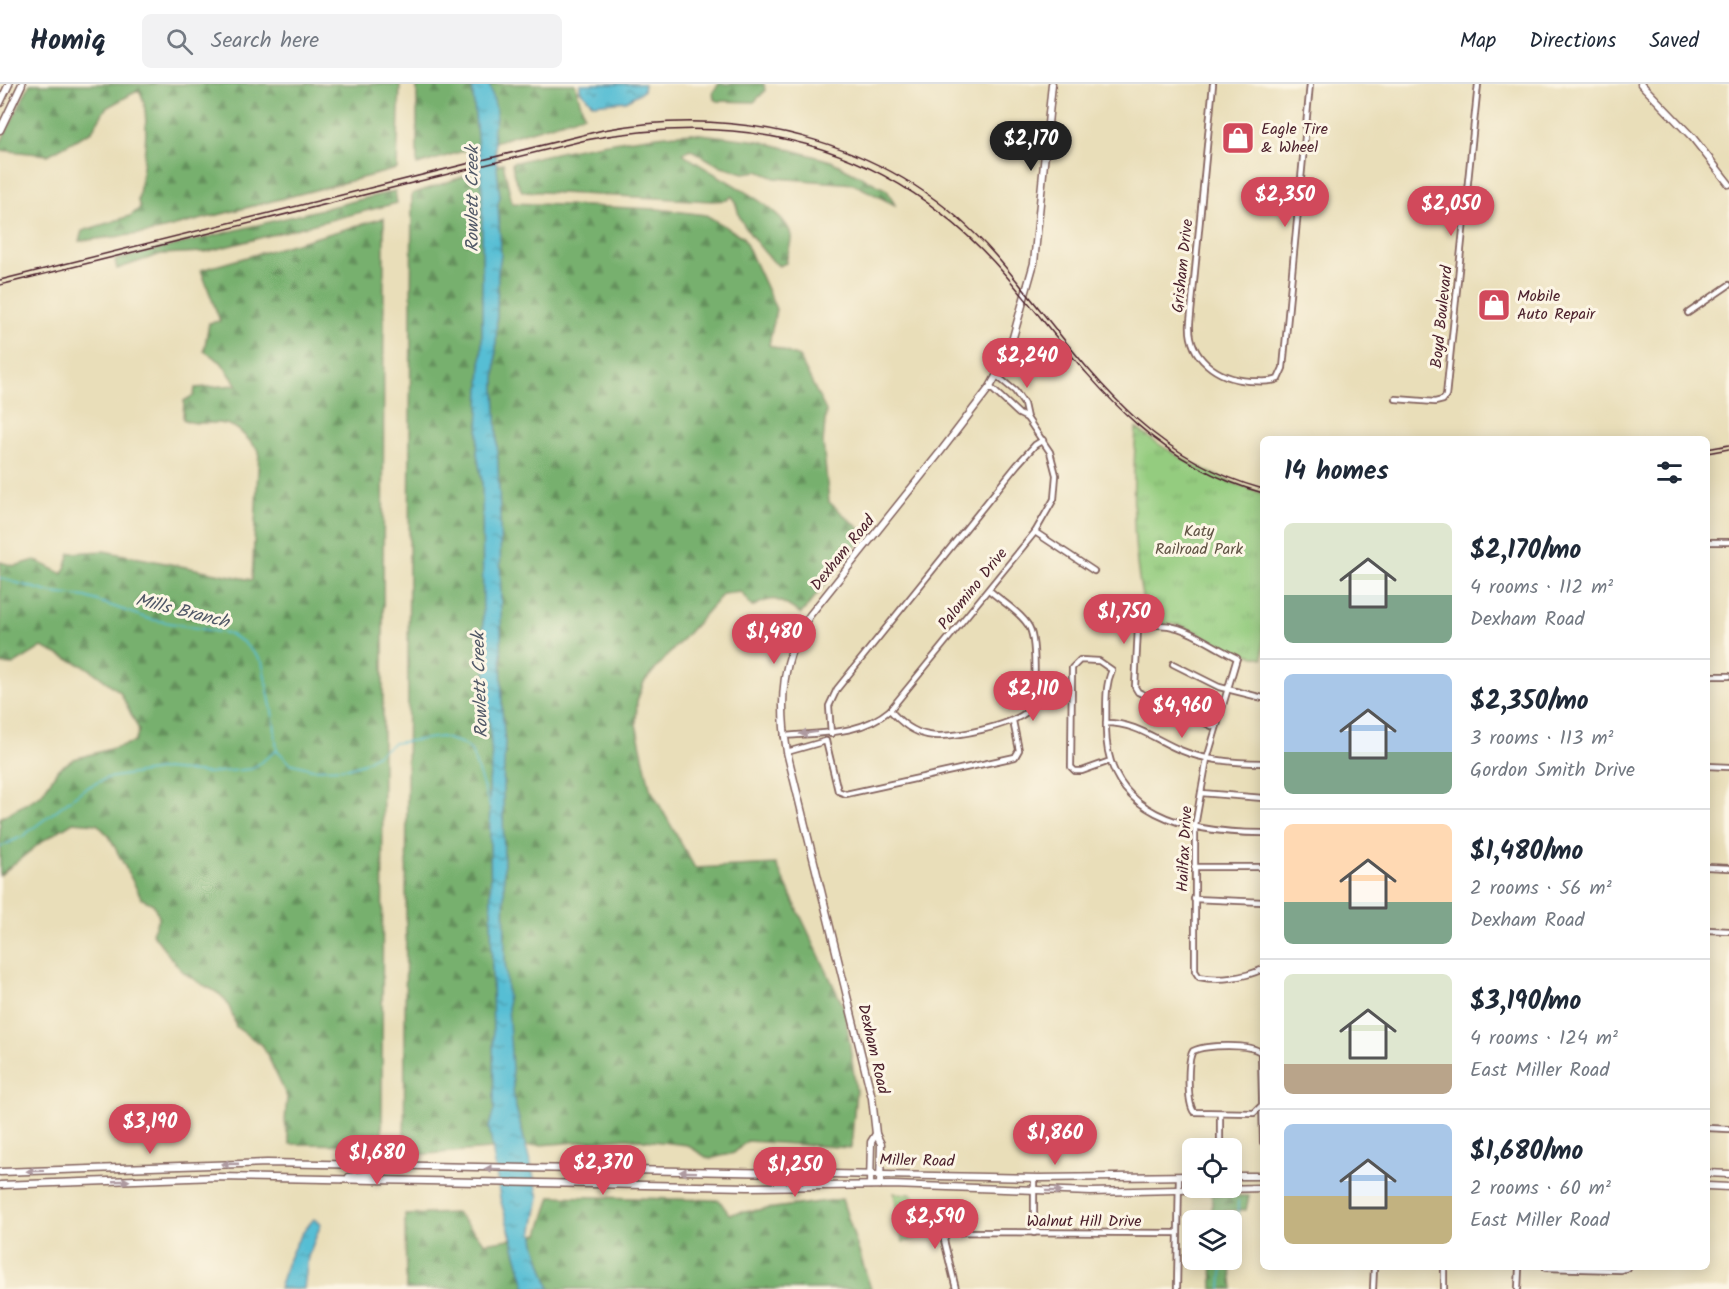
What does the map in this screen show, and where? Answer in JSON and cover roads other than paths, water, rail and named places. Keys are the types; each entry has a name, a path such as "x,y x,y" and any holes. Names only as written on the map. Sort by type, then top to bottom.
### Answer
{"main road":[{"path":"0,103 9,84"},
{"path":"0,130 22,84"},
{"name":"Dexham Road","path":"880,1185 881,1144 876,1134 872,1098 787,752 784,736 783,681 789,657 803,625 990,387 1011,348 1030,281 1052,84"},
{"path":"1641,84 1693,138 1729,184"},
{"name":"Dexham Road","path":"870,1185 871,1142 876,1134"},
{"path":"288,1164 288,1178"},
{"name":"Miller Road","path":"0,1172 288,1164 747,1173 870,1173 1034,1178 1179,1176"},
{"path":"0,1185 205,1178 346,1179 355,1175 382,1173 389,1166"},
{"path":"1710,1173 1729,1174"},
{"path":"1242,1176 1260,1176"},
{"name":"Miller Road","path":"346,1179 748,1186 880,1185 1034,1191 1260,1188"},
{"path":"1710,1186 1729,1187"}],"street":[{"name":"Grisham Drive","path":"1213,84 1190,341 1201,359 1225,376 1242,381 1272,382 1281,375 1310,84"},
{"name":"Boyd Boulevard","path":"1396,399 1435,402 1443,400 1447,390 1478,84"},
{"path":"1688,313 1729,285"},
{"name":"Palomino Drive","path":"997,376 1020,398 1027,410 1027,418"},
{"name":"Palomino Drive","path":"784,736 820,732 831,734 865,726 890,710 989,590 1049,511 1056,485 1054,464 1043,440 1027,418 1019,414 990,387"},
{"path":"787,752 826,741 831,734 829,706 837,689 1017,465 1035,445 1043,440"},
{"path":"1035,532 1094,571"},
{"path":"1710,542 1729,543"},
{"path":"890,710 917,731 939,736 1013,721 1025,714 1032,705 1033,634 1022,617 989,590"},
{"name":"Hailfax Drive","path":"1216,728 1138,692 1135,687 1136,632 1146,626 1182,627 1237,658 1207,759 1195,826 1196,975 1203,978 1226,978 1260,970"},
{"path":"1110,761 1082,771 1074,771 1071,767 1072,668 1080,660 1099,661 1112,670 1107,686 1106,723 1110,761 1122,786 1141,804 1166,818 1195,826 1240,833 1260,833"},
{"path":"1173,664 1226,689 1260,697"},
{"path":"1710,676 1729,676"},
{"path":"826,741 838,791 846,794 1015,757 1019,750 1013,721"},
{"path":"1106,723 1120,723 1139,729 1179,750 1207,759 1260,763"},
{"path":"1710,766 1729,766"},
{"path":"1201,793 1260,798"},
{"path":"1194,867 1260,867"},
{"path":"1710,867 1729,868"},
{"path":"1194,899 1260,902"},
{"path":"1710,930 1729,931"},
{"path":"1260,1053 1258,1049 1252,1047 1201,1047 1192,1051 1189,1059 1191,1109 1199,1113 1254,1113 1260,1107"},
{"path":"1220,1113 1220,1138"},
{"path":"1710,1128 1729,1129"},
{"path":"1177,1289 1179,1176"},
{"path":"1034,1178 1034,1233"},
{"name":"Walnut Hill Drive","path":"956,1289 945,1234 954,1232 1178,1233"},
{"path":"1374,1270 1374,1289"},
{"path":"1444,1270 1444,1289"},
{"path":"1518,1289 1519,1270"}],"water":[{"path":"472,84 489,84 494,100 496,118 493,128 500,197 498,204 501,255 498,273 495,387 500,514 502,710 505,742 503,788 505,959 514,1100 539,1197 533,1230 550,1289 526,1289 500,1198 489,1127 494,1109 489,781 492,760 483,637 482,481 477,454 482,340 482,190"},
{"path":"580,84 644,84 643,91 626,101 593,104 580,90"},
{"path":"314,1219 321,1224 308,1257 304,1289 279,1289 296,1243"}],"waterway":[{"name":"Mills Branch","path":"0,578 52,593 86,597 149,619 229,634 243,642 262,662 274,721 277,750 290,763 312,769 348,768 364,763 394,743 441,737 461,743 471,750 490,807"},
{"path":"0,847 23,836 84,789 107,778 165,769 207,773 252,769 277,750"},
{"path":"1238,1201 1238,1210"},
{"path":"1221,1289 1222,1270"}],"tram line":[{"path":"0,280 603,130 657,123 711,122 764,128 816,140 866,159 913,184 956,216 995,255 1082,361 1111,394 1143,424 1178,451 1217,473 1260,488"},
{"path":"1710,448 1729,445"}],"railway":[{"path":"0,285 586,140 647,131 706,130 763,135 817,148 869,168 918,196 965,233 1008,278 1090,377 1118,407 1149,434 1182,458 1220,478 1260,492"},
{"path":"1710,452 1729,449"}],"place":[{"name":"Eagle Tire & Wheel","path":"1238,138"},
{"name":"Mobile Auto Repair","path":"1494,305"}],"water label":[{"name":"Rowlett Creek","path":"473,199"},
{"name":"Rowlett Creek","path":"481,685"}],"park label":[{"name":"Katy Railroad Park","path":"1199,540"}]}
